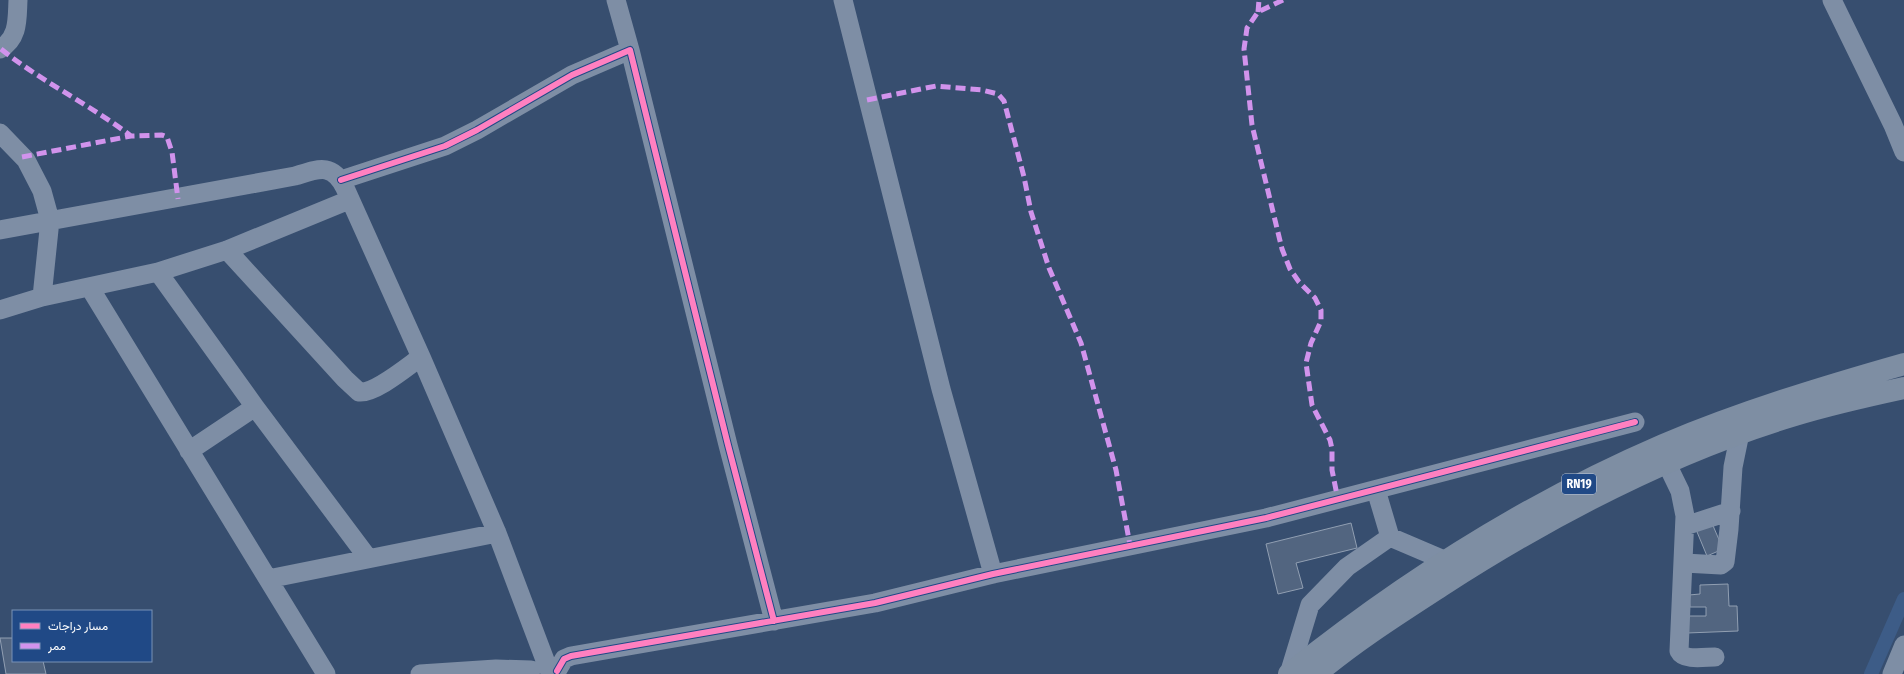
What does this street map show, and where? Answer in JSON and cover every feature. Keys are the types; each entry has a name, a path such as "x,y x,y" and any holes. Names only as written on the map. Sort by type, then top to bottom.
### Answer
{"highway":[{"name":"RN19","path":"1289,674 1362,616 1444,560 1548,500 1664,445 1761,408 1904,364"},
{"name":"RN19","path":"1316,674 1377,628 1504,546 1596,495 1666,462 1740,433 1795,415 1904,388"}],"street":[{"path":"0,49 14,37 17,24 18,0"},
{"path":"616,0 630,50 728,445 774,621"},
{"path":"843,0 939,381 993,574"},
{"path":"1832,0 1893,125 1904,152"},
{"path":"341,180 445,146 477,130 572,75 630,50"},
{"path":"0,133 26,160 42,191 50,220 42,296"},
{"path":"0,230 50,220 178,199 323,169 329,170 341,180 421,357 497,533 544,671"},
{"path":"0,310 42,296 90,288 158,272 227,250 349,200"},
{"path":"227,250 345,379 360,392 364,392 378,386 421,357"},
{"path":"158,272 255,407 368,558"},
{"path":"90,288 326,674"},
{"path":"189,451 255,407"},
{"path":"420,674 496,669 544,671 571,656 874,603 993,574 1266,518 1634,422"},
{"path":"1684,563 1721,565 1725,562 1731,511 1733,467 1740,433"},
{"path":"1666,462 1683,500 1686,526 1679,651 1686,656 1715,657"},
{"path":"1376,490 1390,537"},
{"path":"1686,526 1731,511"},
{"path":"268,579 497,533"},
{"path":"1390,537 1444,560"},
{"path":"1289,674 1310,605 1347,567 1390,537"},
{"path":"1892,674 1904,644"}],"building":[{"path":"1711,521 1723,549 1707,556 1695,527"},
{"path":"1351,523 1357,548 1296,563 1303,588 1278,594 1266,544"},
{"path":"1728,584 1729,606 1737,606 1738,631 1687,633 1686,616 1706,616 1706,607 1690,607 1689,595 1700,594 1700,585"},
{"path":"0,638 12,638 12,662 43,662 46,674 6,674"}],"waterway":[{"path":"1871,674 1904,599"}],"marked path":[{"path":"1258,12 1259,0"},
{"path":"1283,0 1258,12 1247,28 1244,49 1252,125 1282,249 1290,269 1299,282 1315,298 1321,310 1321,321 1311,343 1306,363 1312,405 1330,440 1332,449 1332,470 1338,500"},
{"path":"1,49 33,72 115,124 131,136 162,135 167,137 172,152 178,199"},
{"path":"867,100 936,86 982,90 998,94 1004,101 1024,177 1031,212 1049,268 1081,343 1116,470 1130,545"},
{"path":"22,157 131,136"}],"cycle path":[{"path":"341,180 445,146 477,130 572,75 630,50 728,445 774,621"},
{"path":"557,671 564,659 571,656 875,603 993,574 1266,518 1635,422"}]}
